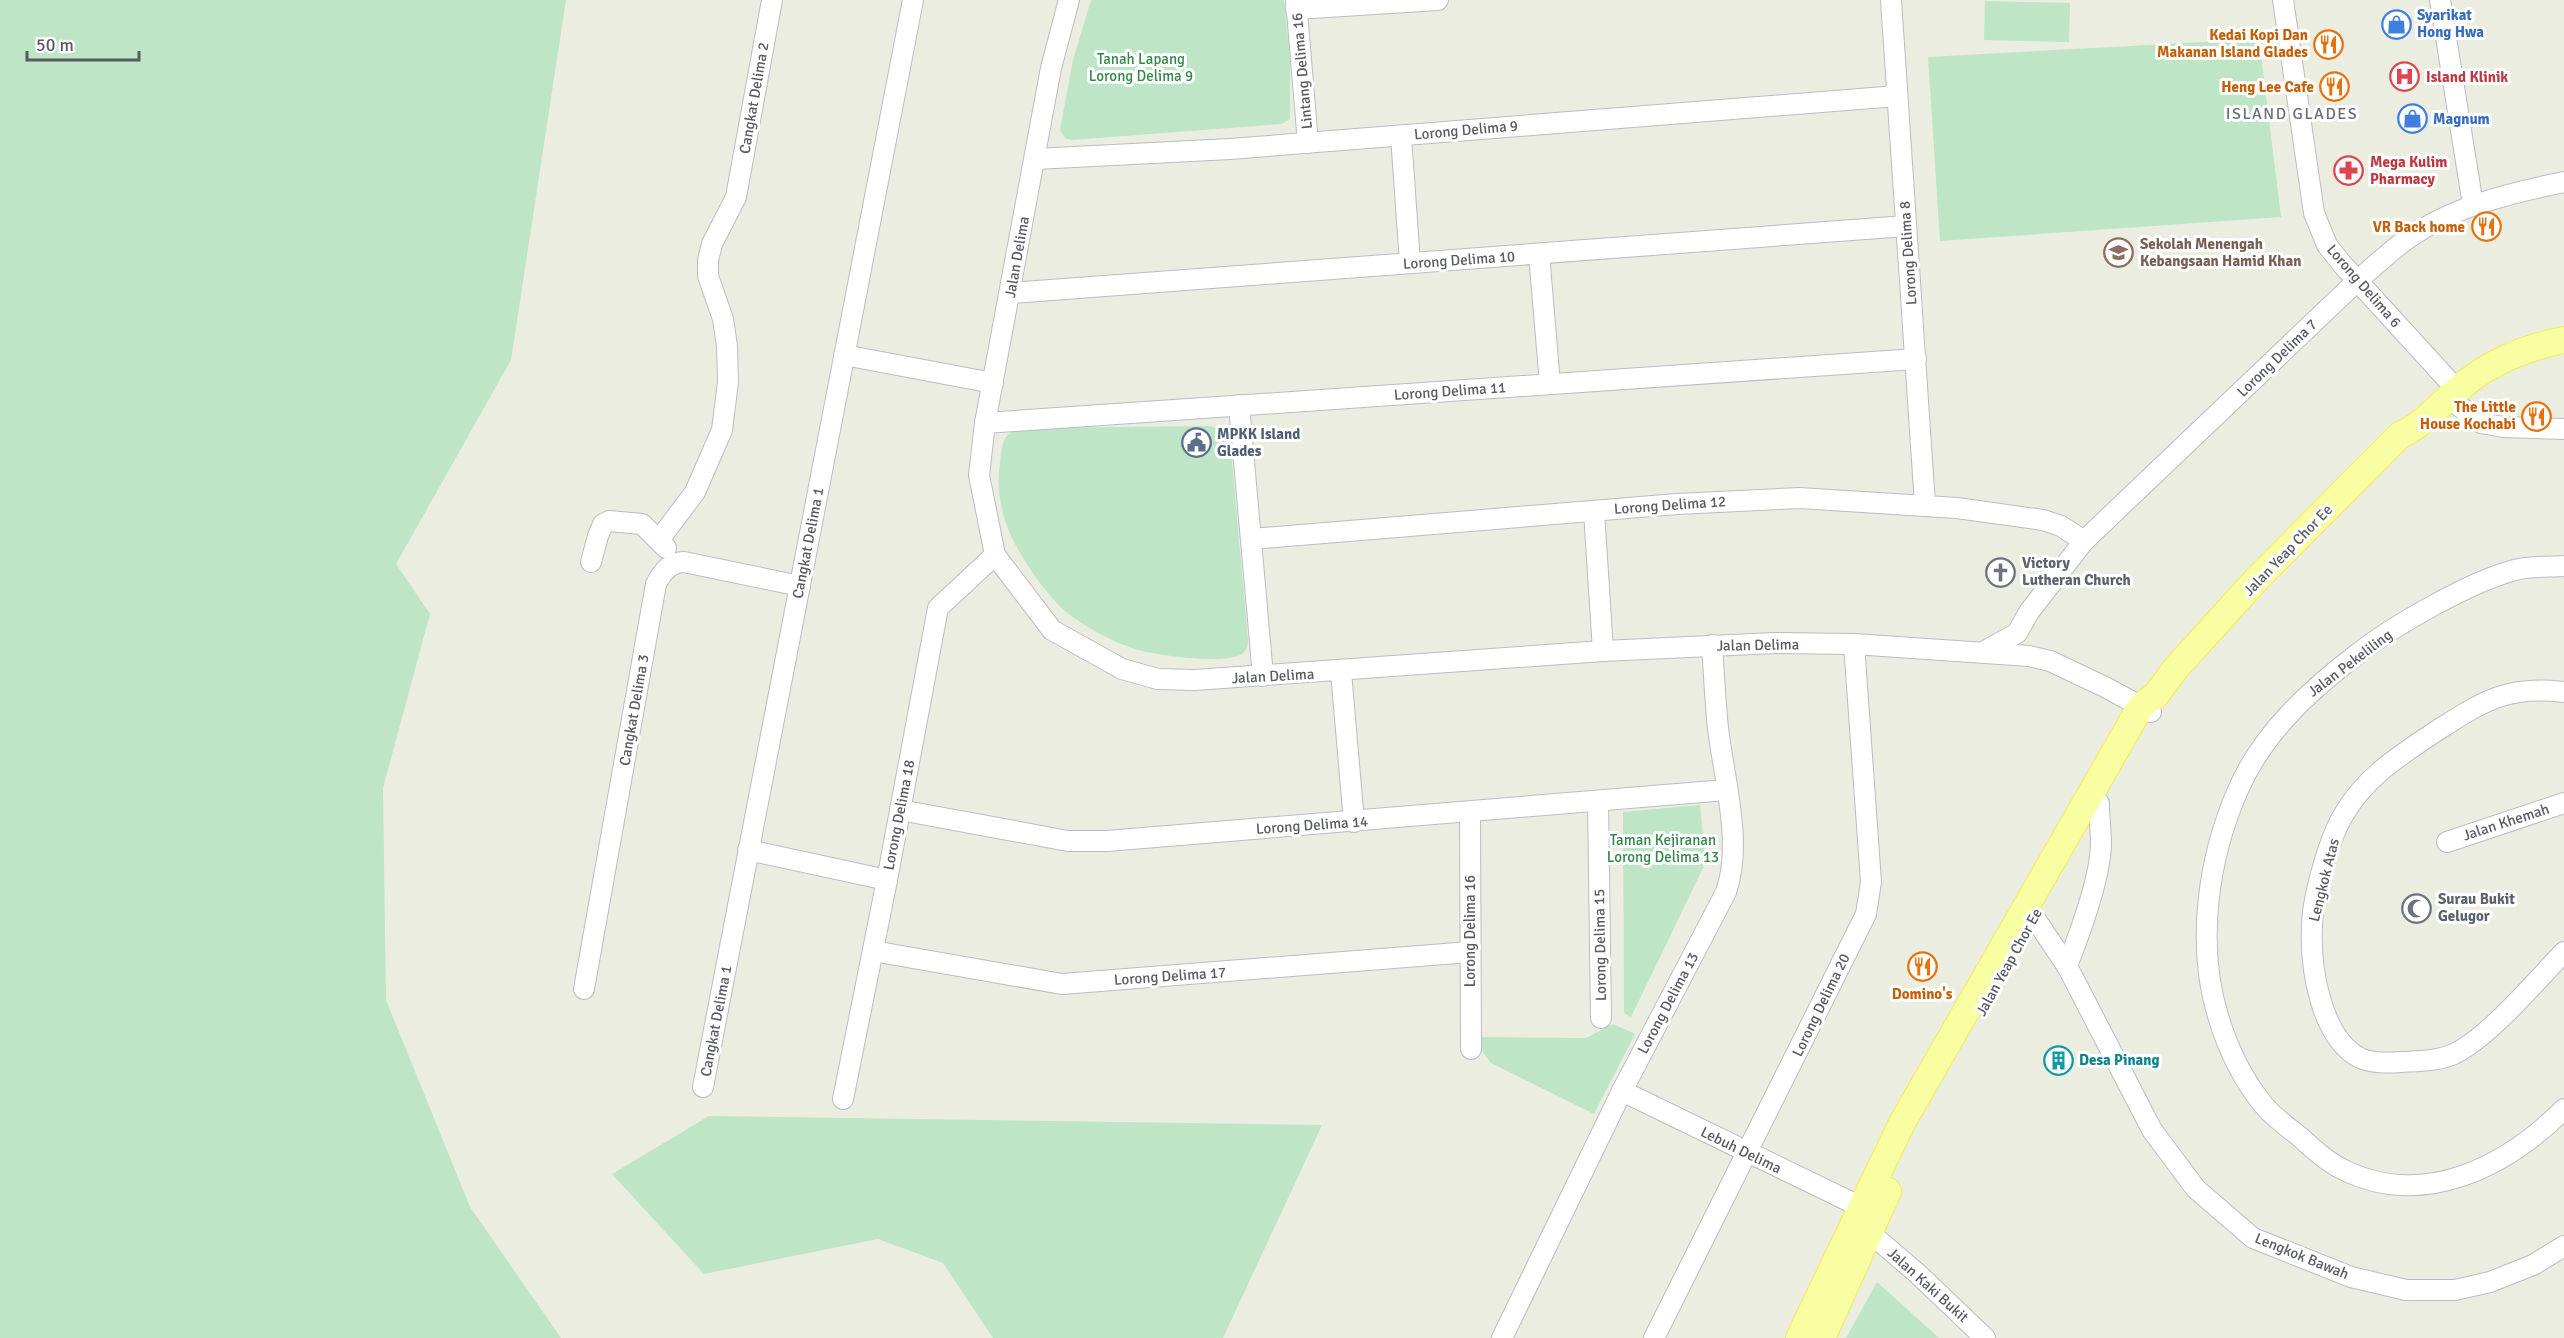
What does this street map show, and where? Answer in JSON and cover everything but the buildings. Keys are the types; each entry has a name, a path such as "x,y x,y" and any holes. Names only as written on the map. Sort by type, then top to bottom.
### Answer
{"main road":[{"name":"Jalan Yeap Chor Ee","path":"1822,1338 1916,1132 2030,913 2149,704 2177,667 2256,580 2400,435 2419,427 2448,389 2489,351 2532,335 2564,328"},
{"name":"Jalan Yeap Chor Ee","path":"2448,389 2511,354 2564,340"},
{"name":"Jalan Yeap Chor Ee","path":"1798,1338 1902,1123 2098,803 2149,704"}],"street":[{"name":"Cangkat Delima 2","path":"659,540 695,492 722,430 728,382 727,346 723,319 708,276 708,260 712,244 736,197 772,0"},
{"name":"Cangkat Delima 1","path":"703,1087 913,0"},
{"name":"Jalan Delima","path":"1070,0 1051,68 1011,293 985,423 980,475 995,555 1052,630 1082,649 1122,669 1176,680 1341,672 1603,651 1712,645 1854,644 2029,656 2050,661 2149,704"},
{"path":"1296,4 1438,0"},
{"name":"Lorong Delima 8","path":"1891,0 1925,505"},
{"name":"Lorong Delima 6","path":"2283,0 2314,213 2327,245 2448,389 2481,423 2503,427 2564,429"},
{"path":"2440,0 2473,205"},
{"name":"Lintang Delima 16","path":"1296,4 1308,143"},
{"name":"Lorong Delima 9","path":"1035,159 1230,149 1897,96"},
{"path":"1401,135 1410,263"},
{"name":"Lorong Delima 7","path":"1984,652 2017,633 2029,612 2084,541 2357,281 2400,244 2442,219 2473,205 2506,194 2564,182"},
{"name":"Lorong Delima 10","path":"1011,293 1906,226"},
{"path":"1539,254 1550,384"},
{"path":"844,355 993,383"},
{"name":"Lorong Delima 11","path":"985,423 1916,359"},
{"path":"1239,405 1263,676"},
{"name":"Lorong Delima 12","path":"1251,539 1594,511 1799,498 1925,505 2043,520 2061,526 2084,541"},
{"path":"1594,511 1603,651"},
{"path":"591,562 603,524 609,521 642,524 677,562 800,586"},
{"name":"Lorong Delima 18","path":"843,1099 938,608 995,555"},
{"name":"Cangkat Delima 3","path":"584,989 656,584 664,571 677,562"},
{"name":"Jalan Pekeliling","path":"2564,566 2516,570 2467,589 2378,638 2315,687 2263,747 2238,788 2221,835 2213,873 2207,929 2211,986 2218,1015 2242,1074 2263,1105 2316,1151 2342,1169 2375,1181 2399,1186 2421,1186 2468,1175 2514,1152 2538,1135 2564,1109"},
{"name":"Lorong Delima 7","path":"2029,656 2031,626 2037,603"},
{"name":"Lorong Delima 20","path":"1654,1338 1866,914 1872,892 1854,644"},
{"name":"Lorong Delima 13","path":"1502,1338 1622,1091 1726,892 1731,876 1733,857 1718,726 1712,645"},
{"path":"1341,672 1354,822"},
{"name":"Lengkok Atas","path":"2564,692 2534,688 2490,699 2383,767 2358,792 2342,815 2326,859 2312,925 2313,959 2327,1019 2343,1046 2362,1059 2388,1063 2426,1061 2453,1054 2477,1040 2564,952"},
{"name":"Lorong Delima 14","path":"900,810 1068,842 1354,822 1726,790"},
{"name":"Lorong Delima 15","path":"1598,801 1601,1018"},
{"path":"2067,966 2080,932 2098,862 2101,846 2098,803"},
{"name":"Jalan Khemah","path":"2447,842 2564,803"},
{"name":"Lorong Delima 16","path":"1470,812 1471,1049"},
{"path":"748,850 887,880"},
{"name":"Lengkok Bawah","path":"2030,913 2067,966 2152,1130 2196,1189 2253,1238 2351,1277 2406,1290 2455,1290 2490,1282 2533,1265 2564,1245"},
{"name":"Lorong Delima 17","path":"873,951 1062,984 1470,952"},
{"name":"Lebuh Delima","path":"1622,1091 1861,1207"},
{"name":"Jalan Kaki Bukit","path":"1869,1232 1918,1274 1985,1338"}],"green space":[{"path":"0,0 566,0 511,360 396,564 430,614 383,788 386,1000 470,1207 561,1338 0,1338"},
{"name":"Tanah Lapang Lorong Delima 9","path":"1091,0 1284,0 1290,59 1290,119 1282,124 1072,140 1065,138 1060,130 1073,60"},
{"path":"1985,1 2070,3 2069,42 1984,40"},
{"path":"2259,39 2281,217 1940,241 1928,57"},
{"path":"1210,426 1224,431 1230,439 1247,647 1243,653 1235,657 1191,658 1145,651 1101,635 1061,607 1041,584 1014,542 1004,517 1000,497 999,470 1004,441 1010,433 1022,428"},
{"name":"Taman Kejiranan Lorong Delima 13","path":"1700,805 1705,857 1703,868 1631,1017 1624,1013 1623,812"},
{"path":"1613,1024 1635,1034 1594,1114 1491,1063 1480,1049 1480,1037 1586,1038"},
{"path":"709,1116 1322,1125 1223,1338 993,1338 943,1263 878,1239 704,1274 612,1174"},
{"path":"1877,1282 1939,1338 1846,1338"}],"place":[{"name":"Syarikat Hong Hwa","path":"2396,24"},
{"name":"Kedai Kopi Dan Makanan Island Glades","path":"2329,44"},
{"name":"Island Klinik","path":"2405,77"},
{"name":"Heng Lee Cafe","path":"2335,87"},
{"name":"Magnum","path":"2412,119"},
{"name":"Mega Kulim Pharmacy","path":"2349,171"},
{"name":"VR Back home","path":"2486,227"},
{"name":"Sekolah Menengah Kebangsaan Hamid Khan","path":"2119,253"},
{"name":"The Little House Kochabi","path":"2537,416"},
{"name":"MPKK Island Glades","path":"1196,443"},
{"name":"Victory Lutheran Church","path":"2001,572"},
{"name":"Surau Bukit Gelugor","path":"2417,908"},
{"name":"Domino's","path":"1922,967"},
{"name":"Desa Pinang","path":"2058,1060"}],"district":[{"name":"ISLAND GLADES","path":"2292,114"}]}
